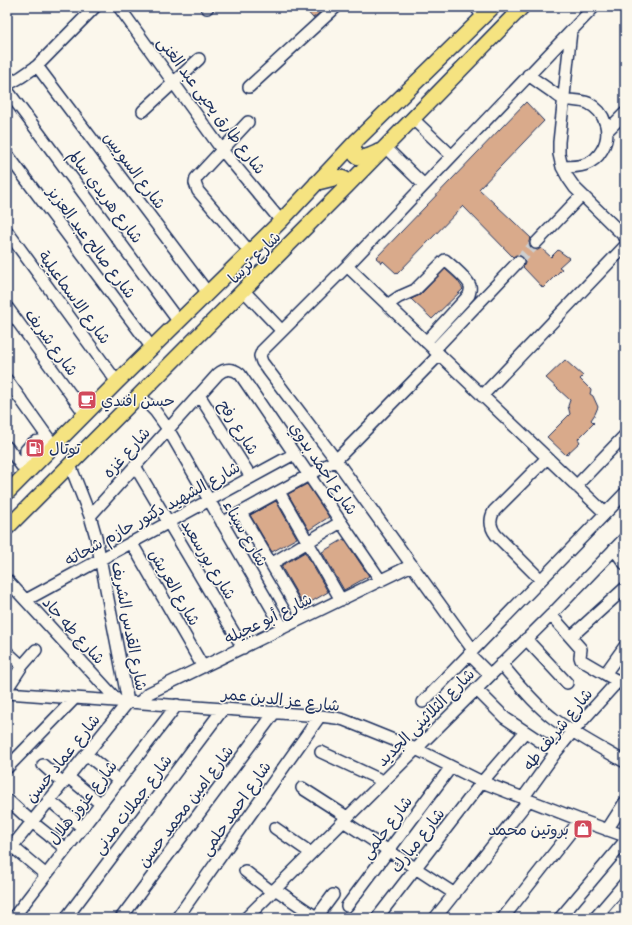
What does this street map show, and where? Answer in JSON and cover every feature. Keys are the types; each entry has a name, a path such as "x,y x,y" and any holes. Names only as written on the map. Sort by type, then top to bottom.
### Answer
{"main road":[{"name":"شارع ترسا","path":"7,528 244,291 522,7"},
{"name":"شارع ترسا","path":"7,493 117,382 281,221 356,141 484,10"},
{"path":"356,141 354,147 355,154 361,158 385,148"},
{"path":"316,184 340,177 345,179 347,186"}],"street":[{"path":"7,84 21,77 37,66 95,7"},
{"name":"شارع طارق يحيى عبد الغنى","path":"119,7 222,150 281,221"},
{"path":"249,87 336,7"},
{"path":"490,675 471,652 412,565 336,460 260,359 262,351 347,266 594,7"},
{"path":"571,31 559,142 559,154 562,166 575,188 625,237"},
{"path":"143,111 199,59"},
{"name":"شارع السويس","path":"37,66 208,293"},
{"path":"528,75 563,99 587,103 597,109 604,119 608,131 606,144 599,156 589,164 576,167 562,166"},
{"name":"شارع هريدي سالم","path":"7,90 179,322"},
{"path":"608,131 625,113"},
{"path":"413,119 452,156"},
{"path":"248,122 196,178 195,186 250,252"},
{"path":"385,148 424,184"},
{"name":"شارع صالح عبد العزيز","path":"7,154 152,348"},
{"path":"536,243 582,195"},
{"name":"شارع الاسماعيلية","path":"7,231 117,382"},
{"path":"482,396 625,246"},
{"path":"388,306 399,297 415,290 445,260 451,265 469,283 471,287 469,295 426,342"},
{"path":"222,523 336,460 437,352 518,262"},
{"path":"347,266 605,513"},
{"path":"244,291 282,331"},
{"name":"شارع شريف","path":"7,307 85,414"},
{"name":"شارع غزه","path":"90,516 221,371 231,369 240,374"},
{"name":"شارع احمد بدوي","path":"240,374 381,580"},
{"path":"7,380 51,449"},
{"name":"شارع رفح","path":"199,395 251,477"},
{"name":"شارع سيناء","path":"140,396 155,411 168,429 283,628"},
{"path":"576,486 625,435"},
{"path":"7,447 31,469"},
{"name":"شارع الشهيد دكتور حازم شحاته","path":"26,600 294,454"},
{"path":"541,580 496,535 490,524 491,517 494,512 547,458"},
{"name":"شارع القدس الشريف","path":"70,465 90,516 101,559 123,701"},
{"name":"شارع بورسعيد","path":"135,466 243,648"},
{"path":"279,492 341,600"},
{"path":"423,702 625,492"},
{"path":"241,513 303,618"},
{"path":"271,564 341,522"},
{"name":"شارع الثلاثينى الجديد","path":"246,918 551,615 625,538"},
{"name":"شارع العريش","path":"131,542 203,667"},
{"path":"614,549 625,564"},
{"name":"شارع أبو عجيله","path":"139,703 149,694 412,565"},
{"name":"شارع طه جاد","path":"7,580 123,701"},
{"path":"571,637 625,588"},
{"path":"551,615 581,649 581,660 621,683"},
{"path":"526,639 568,683"},
{"path":"605,674 625,646"},
{"path":"8,693 22,666 36,650"},
{"path":"7,652 22,666"},
{"path":"501,664 537,704 554,718 572,731 625,762"},
{"name":"شارع شريف طه","path":"435,918 455,894 526,799 556,752 572,731 621,683"},
{"path":"476,689 505,718 556,752"},
{"name":"شارع عز الدين عمر","path":"8,693 275,712 336,718 416,749 482,782 625,836"},
{"path":"7,768 75,698"},
{"name":"شارع عماد حسن","path":"9,847 32,822 86,754 123,701"},
{"name":"شارع عزوز هلال","path":"12,918 177,705"},
{"name":"شارع جملات مدنى","path":"66,918 223,709"},
{"name":"شارع امين محمد حسن","path":"121,918 275,712"},
{"name":"شارع احمد حلمى","path":"177,918 320,716"},
{"name":"شارع مبارك","path":"377,918 482,782 525,732"},
{"path":"321,752 383,781"},
{"path":"86,754 119,780"},
{"path":"43,765 101,804"},
{"name":"شارع حلمى","path":"347,906 451,767"},
{"path":"302,788 389,850 455,894"},
{"path":"49,800 82,828"},
{"path":"10,802 66,849"},
{"path":"607,830 625,802"},
{"path":"503,918 580,820"},
{"path":"275,828 311,853"},
{"path":"560,918 625,841"},
{"path":"9,847 46,875"},
{"path":"245,871 316,918 333,895"},
{"path":"595,918 625,883"}],"building":[{"path":"303,7 316,7 321,12 313,18"},
{"path":"526,102 544,121 479,189 531,238 529,245 531,248 538,250 541,248 551,257 558,250 569,258 559,267 562,269 543,288 523,267 525,260 523,257 516,255 513,257 463,206 397,274 383,261 382,263 376,258"},
{"path":"445,269 458,281 463,289 432,319 411,299 420,295"},
{"path":"565,360 583,376 580,379 591,390 590,394 593,396 598,407 591,420 594,423 578,439 580,442 566,455 547,437 570,414 568,406 570,400 546,378"},
{"path":"307,484 329,517 309,530 288,494"},
{"path":"276,501 297,538 272,552 250,515"},
{"path":"344,539 369,576 344,590 322,552"},
{"path":"305,552 328,592 304,606 281,566"}],"tunnel":[{"path":"518,262 536,243"}],"place":[{"name":"حسن افندي","path":"87,400"},
{"name":"توتال","path":"35,448"},
{"name":"بروتين محمد","path":"583,829"}]}
